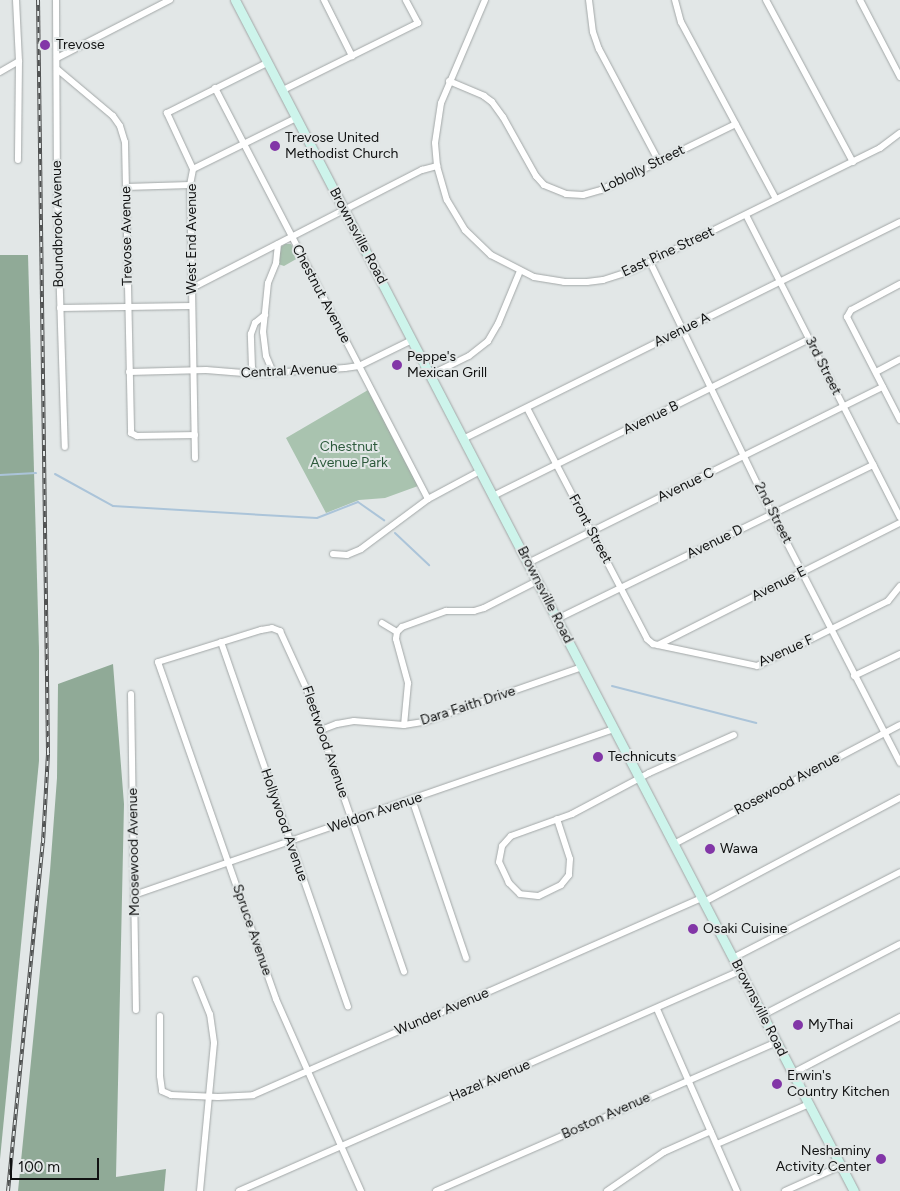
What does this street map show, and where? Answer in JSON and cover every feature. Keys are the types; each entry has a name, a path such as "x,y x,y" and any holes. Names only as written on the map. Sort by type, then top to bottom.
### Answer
{"street":[{"path":"16,0 19,61 18,160"},
{"name":"Boundbrook Avenue","path":"56,0 60,308 65,447"},
{"path":"57,58 170,0"},
{"name":"Brownsville Road","path":"236,0 267,64 854,1191"},
{"path":"324,0 352,56"},
{"path":"282,90 418,23 406,0"},
{"name":"East Pine Street","path":"485,0 449,81 437,117 435,143 437,166 447,200 465,230 491,255 520,271 549,280 587,282 618,276 880,148 900,134"},
{"path":"589,0 593,32 599,49 659,162"},
{"path":"675,0 682,22 776,199"},
{"path":"766,0 852,162"},
{"path":"861,1 900,77"},
{"path":"0,72 19,61"},
{"path":"215,88 267,64"},
{"name":"Trevose Avenue","path":"57,69 95,99 117,121 125,142 131,433 137,436 194,435"},
{"name":"Loblolly Street","path":"449,81 484,96 492,102 503,117 536,176 544,185 559,192 576,195 592,193 736,124"},
{"name":"West End Avenue","path":"195,458 190,185 193,169 167,114 215,88"},
{"name":"Chestnut Avenue","path":"215,88 428,499"},
{"path":"193,169 296,118"},
{"path":"192,288 422,170 437,166"},
{"path":"126,187 190,185"},
{"name":"3rd Street","path":"746,215 900,517"},
{"name":"Avenue A","path":"463,439 900,222"},
{"path":"277,373 272,370 264,348 263,332 268,283 276,263 278,244"},
{"name":"2nd Street","path":"650,262 772,514 900,763"},
{"path":"430,375 469,356 488,341 498,324 520,271"},
{"path":"900,284 851,310 848,314 900,420"},
{"path":"60,308 192,306"},
{"path":"256,374 252,368 251,334 255,323 265,315"},
{"name":"Avenue B","path":"493,496 809,339"},
{"name":"Central Avenue","path":"130,372 194,370 256,374 359,366 412,340"},
{"path":"876,372 900,359"},
{"name":"Avenue C","path":"528,563 884,387"},
{"name":"Front Street","path":"526,408 622,588 647,640 658,645"},
{"name":"Avenue D","path":"557,620 873,465"},
{"path":"333,554 347,554 361,550 428,499 480,471"},
{"name":"Avenue E","path":"658,645 900,523"},
{"path":"404,725 408,683 396,639 402,627 446,611 474,611 484,608 537,581"},
{"name":"Avenue F","path":"658,645 757,666 888,601 900,586"},
{"path":"382,623 398,632"},
{"name":"Fleetwood Avenue","path":"221,642 261,630 276,629 282,634 301,674 404,972"},
{"name":"Spruce Avenue","path":"221,642 158,662 276,999 361,1191"},
{"name":"Hollywood Avenue","path":"221,642 348,1007"},
{"path":"854,676 900,654"},
{"name":"Dara Faith Drive","path":"321,730 354,720 404,725 424,722 582,667"},
{"name":"Moosewood Avenue","path":"131,694 136,1010"},
{"name":"Rosewood Avenue","path":"674,844 900,725"},
{"name":"Weldon Avenue","path":"134,895 614,729"},
{"path":"557,820 570,859 569,875 561,885 538,896 520,894 511,887 501,868 499,856 502,846 516,834 581,810 640,778 734,735"},
{"name":"Wunder Avenue","path":"160,1016 161,1088 164,1093 210,1096 253,1095 703,900 900,798"},
{"path":"412,799 466,958"},
{"path":"733,958 900,872"},
{"path":"763,1016 900,944"},
{"name":"Hazel Avenue","path":"239,1191 740,971"},
{"path":"196,980 206,1004 212,1026 213,1058 200,1191"},
{"path":"657,1009 737,1191"},
{"path":"793,1074 900,1017"},
{"name":"Boston Avenue","path":"436,1191 777,1042"},
{"path":"717,1144 809,1104"},
{"path":"608,1191 664,1152 711,1131"},
{"path":"785,1191 841,1166"}],"green space":[{"path":"285,244 291,244 298,258 284,266 278,264 281,247"},
{"path":"0,255 28,255 39,650 39,761 0,1159"},
{"name":"Chestnut Avenue Park","path":"368,390 418,486 385,498 359,500 326,513 286,438"},
{"path":"113,664 124,804 116,1177 166,1169 164,1191 18,1191 50,871 57,778 58,684"}],"waterway":[{"path":"0,475 36,473"},
{"path":"55,474 113,506 317,518 358,502 384,520"},
{"path":"395,533 429,565"},
{"path":"612,686 756,723"}],"railway":[{"path":"8,1191 43,843 48,753 38,0"}],"place":[{"name":"Trevose","path":"45,45"},
{"name":"Trevose United Methodist Church","path":"275,146"},
{"name":"Peppe's Mexican Grill","path":"397,365"},
{"name":"Technicuts","path":"598,757"},
{"name":"Wawa","path":"710,849"},
{"name":"Osaki Cuisine","path":"693,929"},
{"name":"MyThai","path":"798,1025"},
{"name":"Erwin's Country Kitchen","path":"777,1084"},
{"name":"Neshaminy Activity Center","path":"881,1159"}]}
